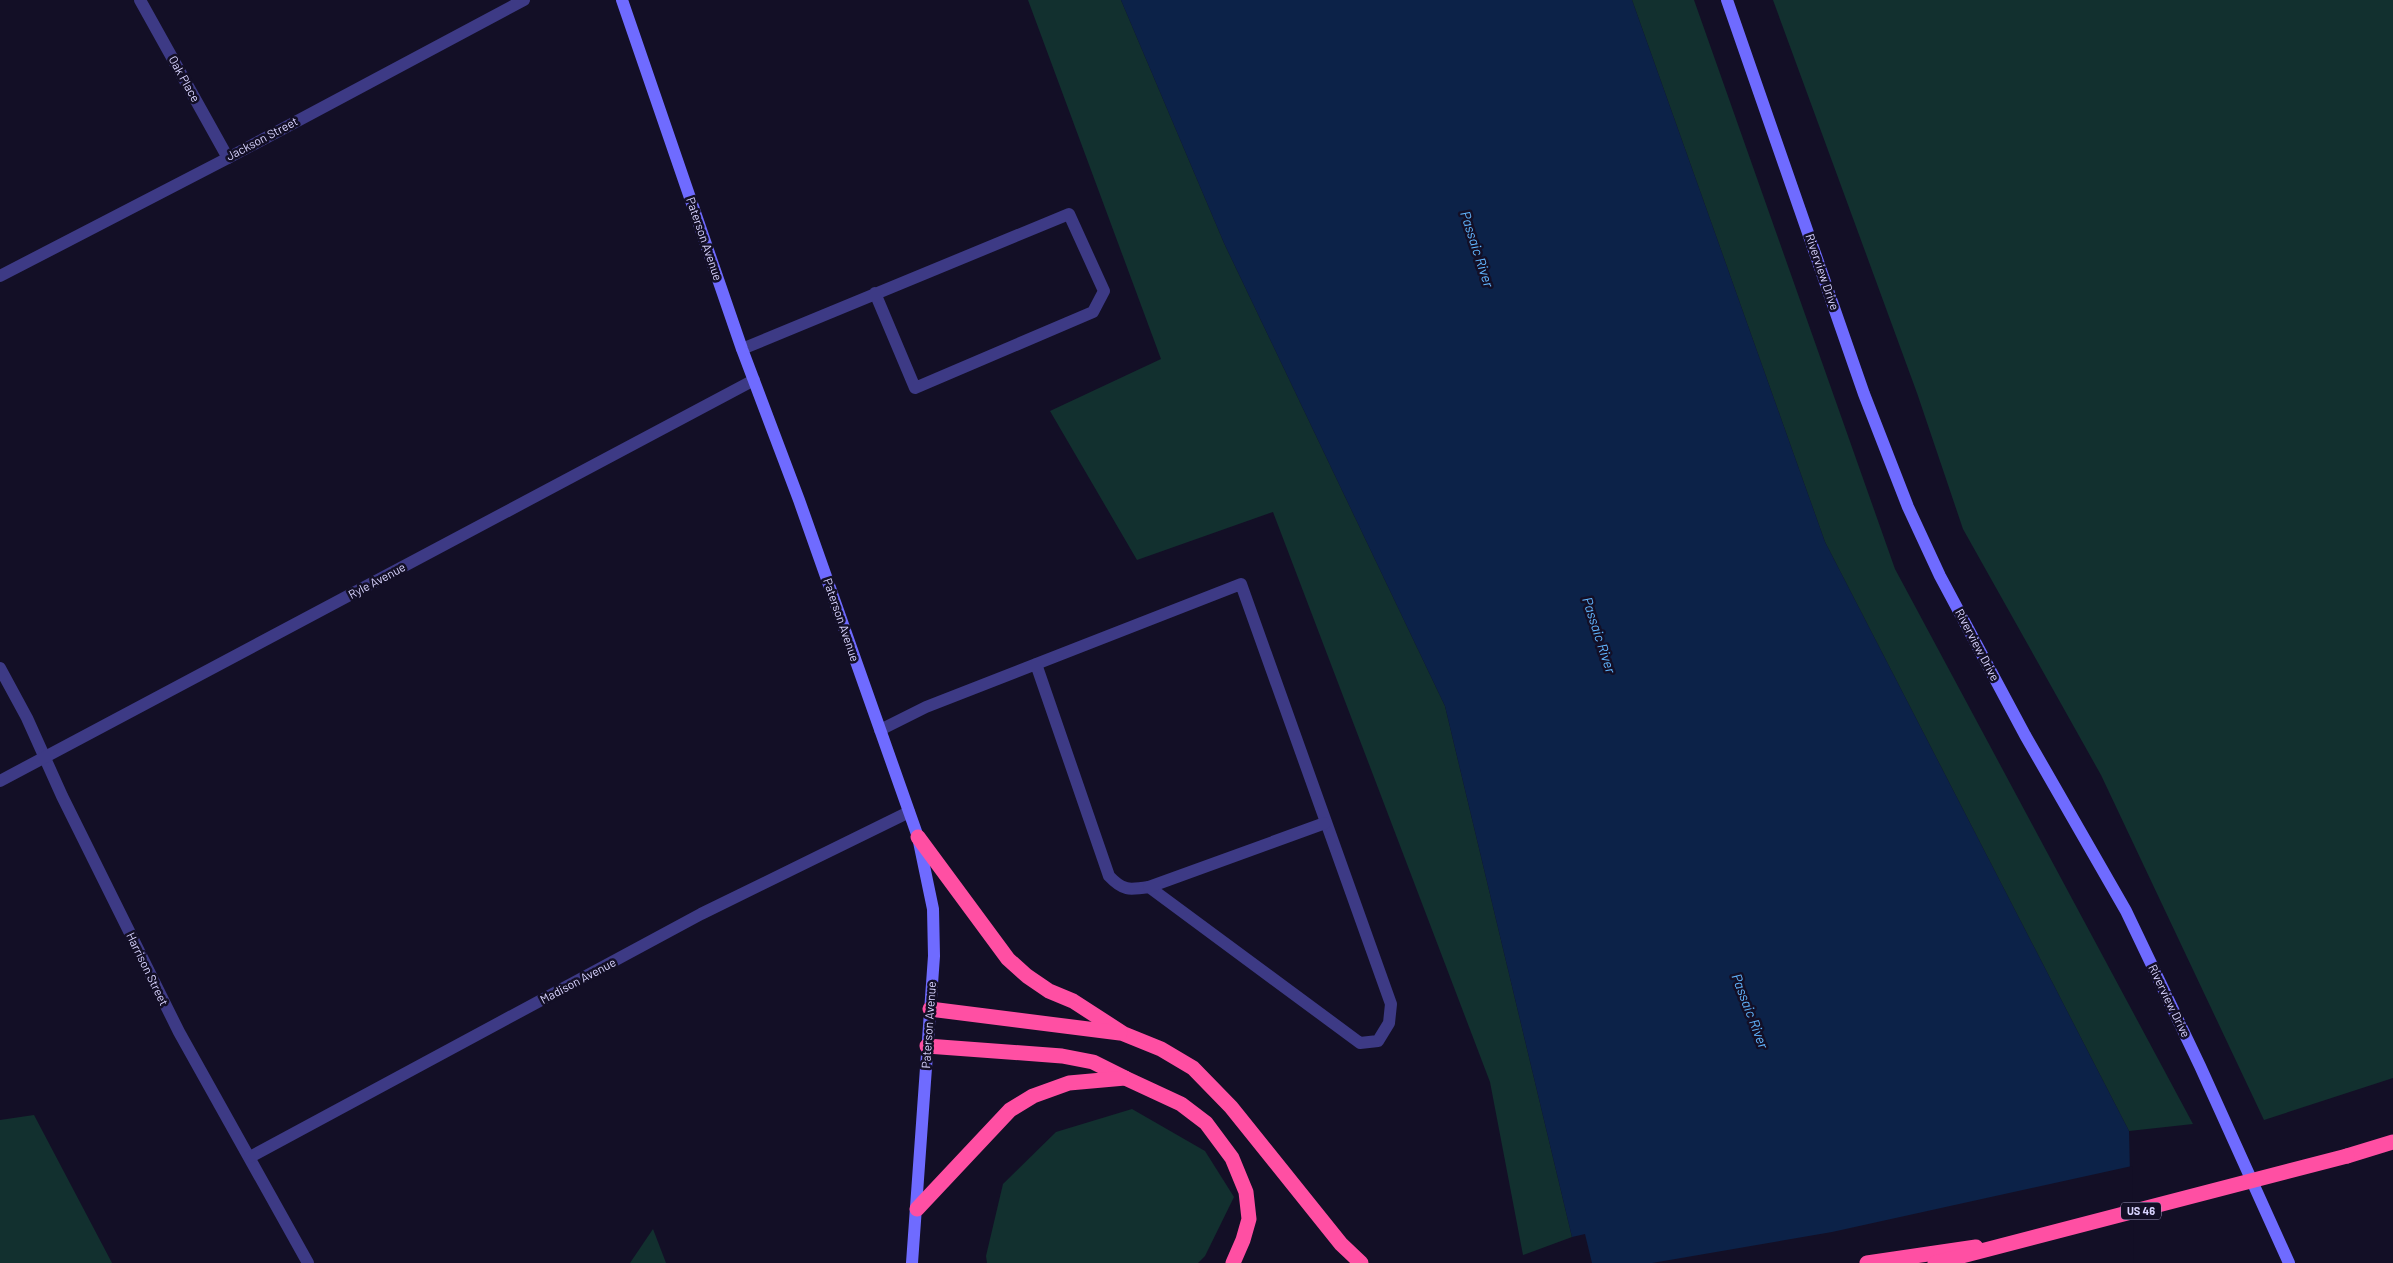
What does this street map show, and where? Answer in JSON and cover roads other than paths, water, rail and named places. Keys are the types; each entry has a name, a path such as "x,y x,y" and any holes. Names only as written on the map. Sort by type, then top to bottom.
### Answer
{"highway":[{"path":"918,837 1008,959 1027,976 1049,991 1073,1001 1124,1034 1161,1049 1193,1068 1231,1107 1341,1244 1361,1263"},
{"path":"930,1009 1124,1034"},
{"path":"928,1046 1062,1056 1093,1062 1181,1104 1206,1123 1232,1158 1246,1192 1249,1218 1243,1240 1233,1263"},
{"path":"917,1209 1010,1110 1033,1096 1069,1083 1125,1078"},
{"name":"US 46","path":"1935,1263 2178,1201 2393,1142"},
{"path":"1867,1263 1987,1245 2178,1201"}],"street":[{"name":"Oak Place","path":"140,0 228,158"},
{"name":"Jackson Street","path":"0,276 228,158 524,0"},
{"name":"Paterson Avenue","path":"622,0 742,349 918,837 933,909 934,956 912,1263"},
{"name":"Riverview Drive","path":"1727,0 1864,394 1908,507 1940,576 2025,735 2126,911 2200,1066 2289,1263"},
{"path":"742,349 875,293 1069,214 1104,291 1092,312 916,388 875,293"},
{"name":"Ryle Avenue","path":"0,781 754,380"},
{"path":"880,730 926,707 1241,584 1391,1004 1390,1023 1378,1041 1360,1043 1149,887"},
{"path":"1036,664 1109,876 1119,886 1131,890 1149,887 1325,823"},
{"name":"Harrison Street","path":"0,668 27,718 62,796 179,1032 308,1263"},
{"name":"Madison Avenue","path":"250,1157 701,914 909,812"}],"water":[{"name":"Passaic River","path":"1121,0 1632,0 1825,542 2129,1131 2132,1263 1592,1263 1585,1234 1572,1237 1445,706 1224,243"}]}
